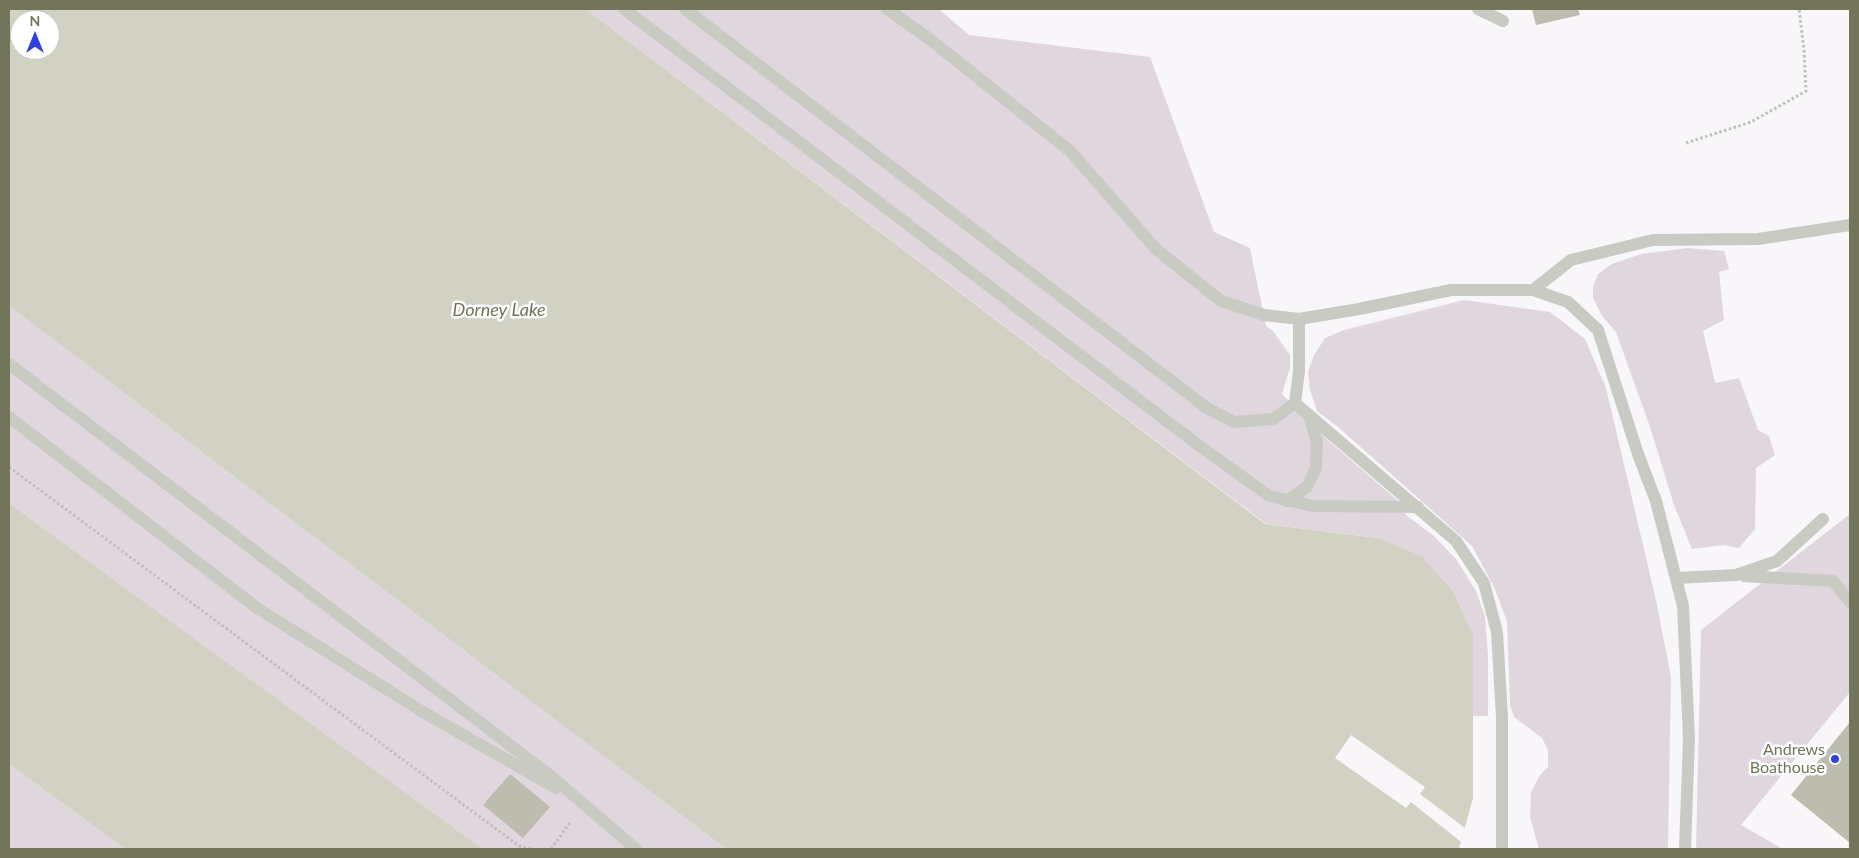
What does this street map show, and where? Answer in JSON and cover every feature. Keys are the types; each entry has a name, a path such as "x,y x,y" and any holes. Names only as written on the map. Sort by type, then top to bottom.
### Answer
{"lane":[{"path":"624,9 1200,446 1269,496 1312,506 1418,508"},
{"path":"685,9 1208,408 1234,422 1273,419 1295,403 1300,371 1299,319"},
{"path":"887,9 927,38 1070,151 1156,248 1221,301 1264,315 1299,319 1451,290 1533,290 1568,302 1598,330 1638,454 1656,501 1683,606 1689,739 1685,849"},
{"path":"1478,9 1503,21"},
{"path":"1533,290 1571,260 1653,240 1758,239 1850,225"},
{"path":"9,364 552,777 636,849"},
{"path":"1295,403 1456,541 1484,583 1497,632 1502,717 1502,849"},
{"path":"1287,501 1307,487 1316,468 1317,443 1308,414"},
{"path":"9,417 257,608 423,712 583,803"},
{"path":"1736,575 1777,561 1823,519"},
{"path":"1676,578 1736,575 1834,581 1850,602"}],"path":[{"path":"1686,144 1751,122 1806,91 1799,9"},
{"path":"9,467 519,846 531,849"}],"shaded area":[{"path":"586,9 939,9 969,35 1150,57 1214,232 1250,248 1266,326 1273,331 1290,355 1290,368 1282,394 1330,442 1396,499 1407,516 1434,536 1456,559 1476,591 1485,616 1488,655 1488,716 1473,716 1473,634 1453,591 1377,538 1266,524"},
{"path":"1688,248 1724,251 1729,269 1719,272 1724,320 1703,331 1715,383 1739,378 1758,430 1769,436 1775,455 1756,468 1755,529 1739,548 1724,545 1692,549 1674,505 1650,427 1616,332 1602,316 1593,298 1593,287 1598,274 1612,264 1641,254"},
{"path":"1464,300 1550,312 1585,339 1606,388 1656,600 1671,677 1668,849 1539,849 1530,817 1531,792 1540,775 1548,767 1548,750 1542,738 1514,717 1510,705 1507,621 1494,587 1472,546 1338,427 1317,411 1310,390 1308,372 1314,355 1325,338 1344,330"},
{"path":"9,306 726,849 483,849 9,503"},
{"path":"1850,514 1850,692 1741,825 1783,849 1696,849 1701,630"},
{"path":"9,764 125,849 9,849"}],"water":[{"name":"Dorney Lake","path":"9,9 586,9 1265,524 1377,538 1421,556 1453,591 1473,634 1473,798 1459,849 726,849 9,306"},
{"path":"9,503 483,849 125,849 9,764"}],"pier":[{"path":"1351,735 1425,787 1420,794 1465,828 1461,842 1411,802 1406,808 1335,758"}],"building":[{"path":"1532,9 1578,9 1580,15 1536,25"},
{"name":"Andrews Boathouse","path":"1850,722 1850,843 1791,795"},
{"path":"510,774 550,807 523,838 483,805"}],"place":[{"name":"Andrews Boathouse","path":"1835,759"}]}
